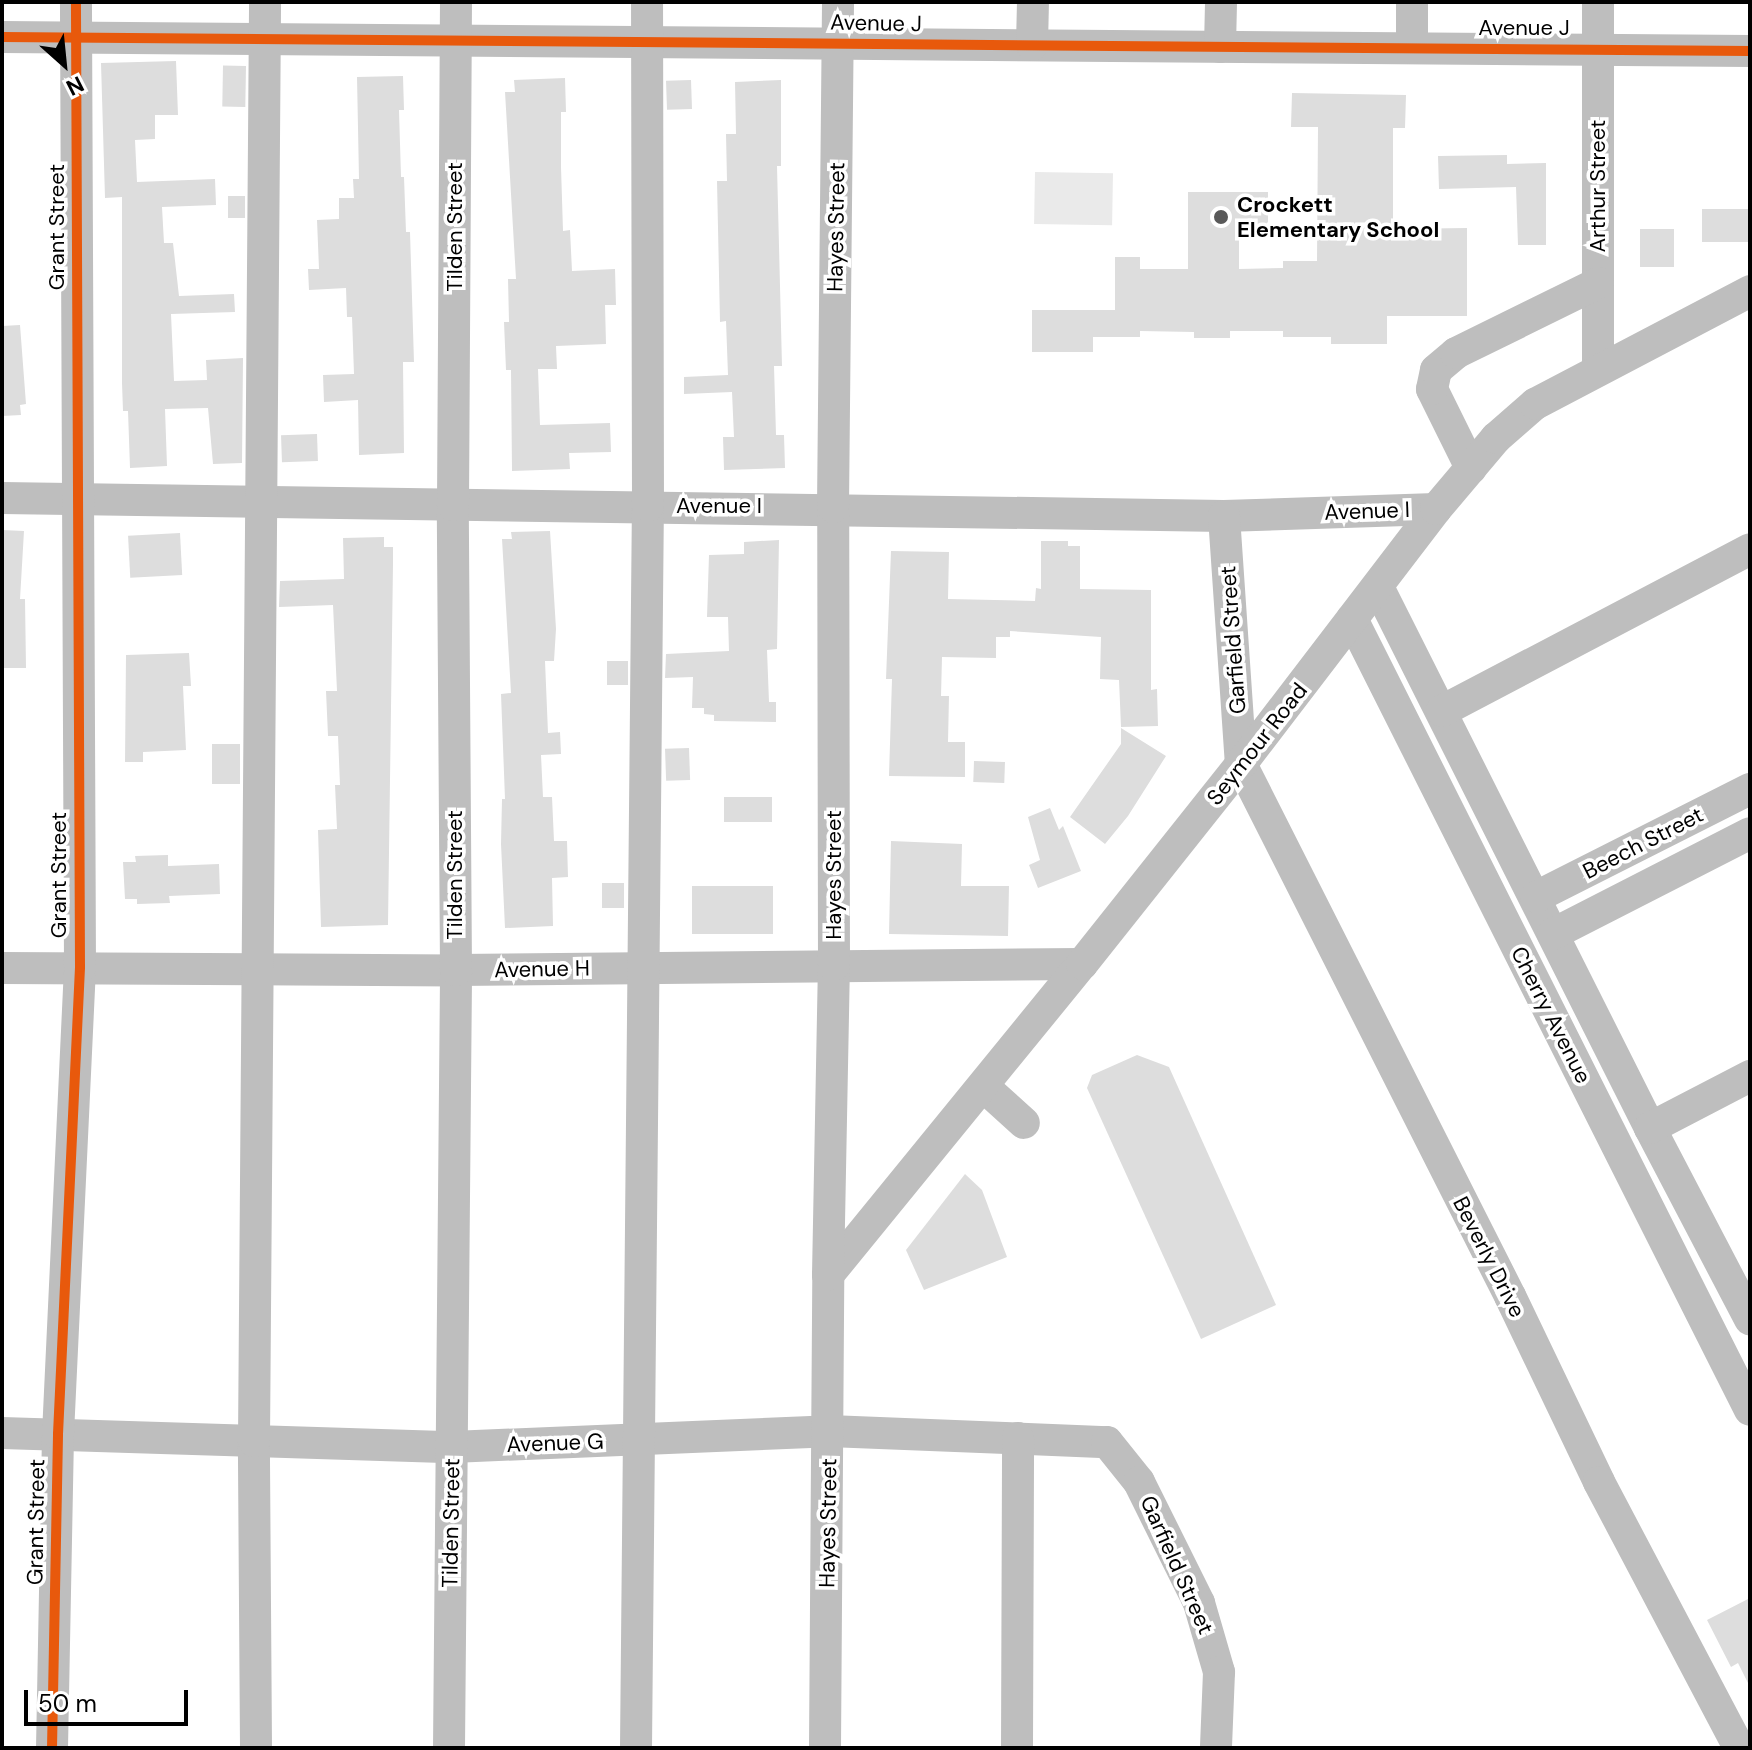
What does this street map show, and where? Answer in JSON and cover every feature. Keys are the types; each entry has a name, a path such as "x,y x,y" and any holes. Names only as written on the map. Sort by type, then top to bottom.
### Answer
{"street":[{"name":"Grant Street","path":"52,1748 58,1434 80,967 76,2"},
{"path":"256,1748 254,1441 265,2"},
{"name":"Tilden Street","path":"449,1748 456,970 453,505 456,2"},
{"path":"636,1748 641,968 648,506 647,2"},
{"name":"Hayes Street","path":"825,1748 828,1275 834,965 833,507 838,2"},
{"path":"1032,45 1033,2"},
{"path":"1220,47 1221,2"},
{"path":"1412,2 1412,48"},
{"name":"Arthur Street","path":"1598,2 1598,369"},
{"name":"Avenue J","path":"2,37 1750,51"},
{"path":"1471,468 1432,389 1436,370 1456,353 1598,283"},
{"name":"Seymour Road","path":"828,1275 1082,964 1241,764 1436,509 1496,438 1535,404 1750,291"},
{"name":"Avenue I","path":"2,498 833,507 1224,516 1436,509"},
{"name":"Garfield Street","path":"1224,516 1241,764"},
{"path":"1442,711 1750,549"},
{"name":"Cherry Avenue","path":"1378,587 1650,1128 1750,1319"},
{"name":"Cherry Avenue","path":"1352,619 1750,1410"},
{"name":"Beverly Drive","path":"1241,764 1510,1296 1599,1482 1739,1748"},
{"name":"Beech Street","path":"1536,897 1750,789"},
{"name":"Beech Street","path":"1553,934 1750,833"},
{"name":"Avenue H","path":"2,968 456,970 1082,964"},
{"path":"1650,1128 1750,1076"},
{"path":"983,1086 1024,1123"},
{"name":"Avenue G","path":"2,1433 452,1447 829,1431 1107,1442"},
{"path":"1017,1748 1018,1438"},
{"name":"Garfield Street","path":"1107,1442 1139,1482 1199,1603 1219,1672 1216,1748"}],"shaded area":[{"path":"1035,172 1113,173 1112,225 1034,224"}],"building":[{"path":"176,61 178,115 155,115 155,139 135,140 137,182 215,179 216,205 162,207 164,243 173,243 179,296 234,294 235,312 171,314 174,381 207,380 206,360 243,358 242,463 213,464 208,408 165,409 167,466 130,468 128,411 123,411 122,383 122,197 105,198 101,63"},
{"path":"223,66 246,66 245,107 222,107"},
{"path":"403,76 404,110 399,110 401,177 404,177 406,232 410,232 414,362 403,362 404,453 359,455 358,400 324,402 323,375 354,374 352,317 347,317 346,288 309,290 308,269 319,269 317,220 339,219 339,198 354,198 353,179 359,179 357,77"},
{"path":"565,78 566,112 561,112 563,231 570,230 572,271 615,269 616,305 605,305 606,344 556,346 557,369 538,369 540,425 610,423 611,452 569,453 570,469 512,471 511,370 506,370 504,322 509,322 508,279 516,279 505,92 515,92 514,80"},
{"path":"691,80 692,109 667,110 666,81"},
{"path":"781,80 781,166 777,166 782,366 774,366 776,435 784,435 785,468 724,470 723,437 734,437 732,392 684,394 684,377 728,375 726,321 720,322 717,181 727,181 726,134 736,134 735,82"},
{"path":"1292,93 1406,95 1405,128 1393,128 1393,229 1467,228 1467,316 1387,316 1387,344 1331,344 1331,337 1283,337 1283,331 1230,331 1230,338 1194,338 1194,332 1140,331 1140,337 1093,337 1093,352 1032,352 1032,310 1115,310 1115,257 1140,257 1140,269 1188,269 1188,192 1268,192 1268,232 1239,232 1239,269 1283,268 1283,261 1317,261 1318,127 1291,127"},
{"path":"1507,155 1507,164 1546,163 1546,245 1518,245 1516,187 1439,189 1438,156"},
{"path":"228,196 245,196 245,218 228,218"},
{"path":"1702,209 1750,209 1750,242 1702,242"},
{"path":"1640,229 1674,229 1674,267 1640,267"},
{"path":"20,325 26,404 20,405 21,415 2,416 2,326"},
{"path":"317,434 318,461 282,462 281,435"},
{"path":"2,530 24,531 20,599 25,599 26,668 2,668"},
{"path":"550,531 556,629 554,661 545,661 548,733 560,732 561,754 541,755 543,797 552,797 554,841 567,841 568,877 552,878 553,926 505,928 501,844 502,799 505,799 501,694 511,693 502,539 512,539 511,532"},
{"path":"180,533 182,575 130,578 128,536"},
{"path":"384,537 384,547 393,547 388,925 321,927 318,830 337,829 335,785 340,785 338,736 328,736 326,691 337,691 333,605 279,607 280,581 344,579 343,538"},
{"path":"779,540 777,649 767,650 769,702 776,702 776,722 714,721 714,715 704,714 704,708 692,708 693,677 665,678 666,654 729,651 728,617 707,617 709,555 744,554 744,542"},
{"path":"1041,541 1068,541 1068,546 1080,546 1080,589 1151,590 1151,690 1157,689 1158,726 1121,727 1119,680 1100,679 1101,637 1010,631 1010,637 996,637 996,658 942,657 941,696 949,696 948,742 965,742 965,777 889,776 892,679 886,679 891,551 949,552 948,599 1035,601 1036,588 1041,589"},
{"path":"189,653 191,686 183,686 186,750 143,752 143,762 125,762 126,655"},
{"path":"607,661 628,661 628,685 607,685"},
{"path":"1121,728 1166,756 1128,816 1105,844 1070,817 1121,744"},
{"path":"212,744 240,744 240,784 212,784"},
{"path":"689,748 690,780 666,781 665,749"},
{"path":"974,761 1005,762 1004,783 973,782"},
{"path":"724,797 772,797 772,822 724,822"},
{"path":"1050,808 1059,830 1063,826 1081,871 1038,888 1029,865 1040,860 1028,817"},
{"path":"891,841 962,844 961,886 1009,886 1008,936 889,934"},
{"path":"168,855 168,866 219,864 220,894 169,896 170,903 137,904 137,899 125,899 123,862 136,862 135,856"},
{"path":"602,883 624,883 624,908 602,908"},
{"path":"692,886 773,886 773,934 692,934"},
{"path":"1137,1055 1169,1067 1276,1305 1201,1339 1087,1088 1092,1075"},
{"path":"965,1174 982,1190 1007,1257 924,1290 906,1250"},
{"path":"1750,1598 1750,1687 1738,1663 1731,1667 1707,1620"}],"cycle path":[{"path":"52,1748 58,1434 80,967 76,2"},
{"path":"2,37 1750,51"}],"place":[{"name":"Crockett Elementary School","path":"1221,217"}]}
